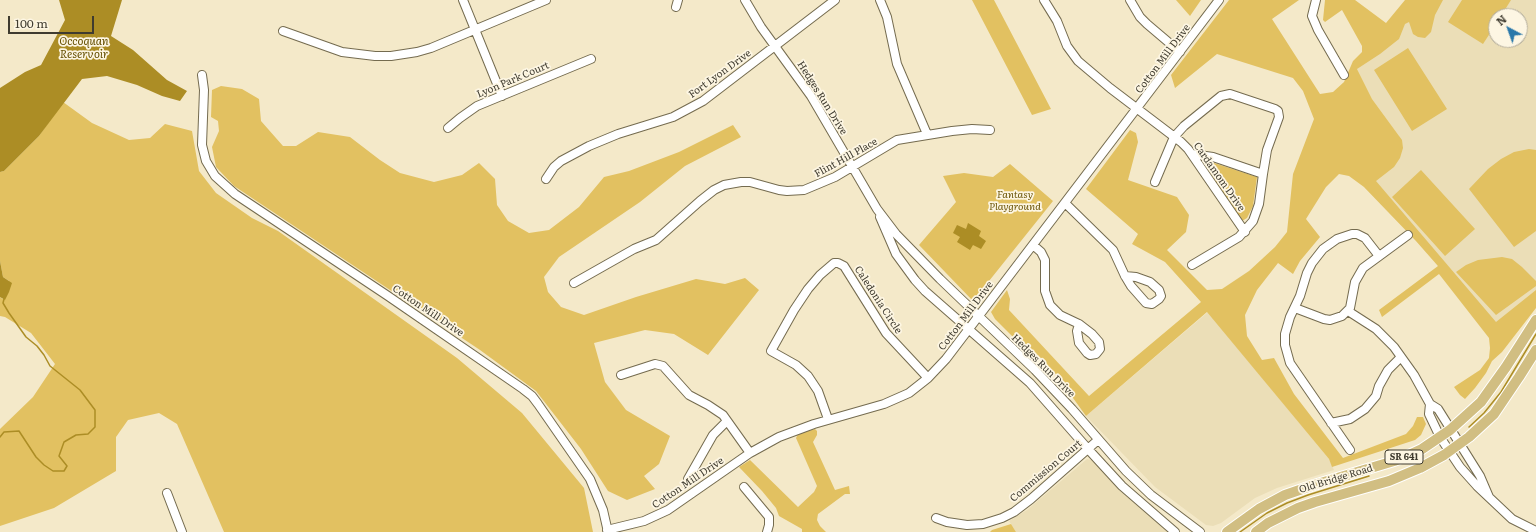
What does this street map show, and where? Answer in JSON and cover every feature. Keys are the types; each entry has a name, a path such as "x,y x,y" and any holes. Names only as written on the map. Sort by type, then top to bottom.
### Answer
{"main road":[{"name":"Old Bridge Road","path":"1227,532 1259,509 1286,495 1394,461 1422,449 1440,437 1481,402 1506,367 1536,320"},
{"name":"Old Bridge Road","path":"1256,532 1268,523 1298,508 1389,481 1420,468 1448,452 1482,426 1494,414 1520,377 1536,350"}],"street":[{"path":"464,0 502,96"},
{"path":"283,31 342,52 382,57 417,52 431,48 546,0"},
{"name":"Hedges Run Drive","path":"746,0 755,17 811,96 877,209 904,244 1054,390 1126,471 1151,495 1200,532"},
{"name":"Fort Lyon Drive","path":"546,179 554,167 561,161 589,146 605,139 673,117 703,101 835,0"},
{"path":"880,0 887,17 893,51 899,71 927,134"},
{"name":"Cardamom Drive","path":"1044,0 1057,21 1067,46 1078,62 1091,74 1181,142 1192,154 1245,232"},
{"path":"1130,0 1140,17 1180,52"},
{"name":"Cotton Mill Drive","path":"202,75 204,90 202,145 206,160 215,176 235,194 523,388 532,396 590,479 603,510 608,531 644,521 668,510 750,453 782,436 894,400 909,393 928,378 943,363 968,328 1138,109 1220,0"},
{"path":"1316,0 1312,16 1318,30 1344,75"},
{"name":"Lyon Park Court","path":"448,128 478,106 592,59"},
{"path":"1155,182 1174,137 1184,126 1221,96 1230,94 1278,111 1279,117 1267,150 1262,174 1257,212 1245,232 1240,237 1192,265"},
{"name":"Flint Hill Place","path":"574,283 634,249 656,240 700,201 714,190 724,185 750,182 779,190 796,191 812,187 852,167 897,140 927,134 972,129 990,130"},
{"path":"1192,154 1213,157 1262,174"},
{"path":"1065,203 1113,250 1125,276"},
{"name":"Hedges Run Drive","path":"877,209 896,254 906,269 925,291 1040,394 1088,450 1122,486 1175,532"},
{"path":"1350,450 1290,363 1287,354 1286,334 1288,321 1295,308 1312,263 1318,254 1331,243 1345,235 1357,234 1365,238 1379,256"},
{"path":"1295,308 1324,319 1330,320 1342,316 1348,311 1355,282 1363,268 1408,234"},
{"path":"1033,245 1041,252 1045,260 1045,291 1050,305 1060,315 1079,324"},
{"name":"Caledonia Circle","path":"828,420 818,391 808,376 796,365 771,351 803,296 820,275 834,264 838,263 844,266 886,333 928,378"},
{"path":"1348,311 1376,329 1394,347 1430,404 1438,409 1483,480 1490,497"},
{"path":"1010,366 1020,356"},
{"path":"1331,423 1350,419 1365,409 1376,396 1379,386 1388,370 1401,357"},
{"path":"621,375 655,364 663,366 689,395 718,411 728,421 750,453"},
{"path":"1430,404 1429,414 1440,437 1448,452 1469,478 1512,519 1536,531"},
{"path":"688,479 714,435 728,421"},
{"name":"Commission Court","path":"936,518 947,522 967,525 983,524 1002,518 1014,512 1031,499 1098,440"},
{"path":"744,487 769,517 767,532"},
{"path":"167,493 182,532"}],"shaded area":[{"path":"1417,0 1536,0 1536,300 1502,339 1416,241 1364,187 1399,136 1372,99 1357,69"},
{"path":"1208,312 1329,459 1334,470 1277,488 1255,498 1221,523 1213,526 1206,525 1155,487 1086,416"},
{"path":"1087,459 1092,460 1124,493 1169,532 1016,532 1009,521 1027,510"}],"green space":[{"path":"972,0 994,0 1051,109 1032,115"},
{"path":"1176,0 1201,0 1190,16"},
{"path":"1229,0 1299,0 1272,19 1320,94 1333,92 1344,82 1353,61 1362,52 1362,46 1342,10 1325,22 1323,20 1325,0 1355,0 1386,23 1405,0 1443,0 1435,15 1431,32 1425,38 1418,37 1413,34 1409,22 1405,24 1399,39 1357,69 1372,99 1402,140 1403,148 1400,158 1394,167 1376,181 1496,322 1536,290 1536,308 1502,352 1492,361 1486,373 1465,399 1454,387 1480,370 1489,358 1489,338 1439,274 1382,317 1379,310 1438,266 1364,187 1349,176 1339,174 1326,187 1306,219 1320,237 1300,261 1293,274 1278,263 1257,290 1245,315 1247,336 1262,360 1274,358 1294,394 1343,458 1406,434 1413,426 1417,417 1423,417 1426,424 1421,435 1415,440 1332,467 1329,459 1207,312 1086,416 1055,373 1034,351 1012,336 995,319 991,312 1007,290 1010,299 1009,310 1089,396 1201,302 1165,262 1132,244 1138,234 1086,189 1130,130 1136,133 1138,142 1128,180 1177,197 1189,215 1186,232 1167,250 1207,290 1222,289 1249,271 1275,247 1287,232 1293,174 1314,119 1303,91 1293,78 1217,54 1175,88 1171,75"},
{"path":"1462,0 1511,0 1506,8 1488,8 1488,36 1483,44 1448,22"},
{"path":"1408,48 1447,109 1412,131 1374,70"},
{"path":"221,86 242,89 259,99 261,121 283,146 296,146 318,132 350,137 400,173 434,182 462,175 479,163 495,179 497,205 508,221 529,233 549,230 579,207 604,177 629,171 679,152 733,125 741,137 685,166 640,202 559,257 544,277 548,292 561,307 584,315 636,297 696,279 725,284 745,278 759,290 708,355 674,334 645,330 594,343 605,382 626,410 670,436 659,464 644,476 655,489 627,500 608,491 581,449 536,391 480,350 234,186 216,167 212,147 219,131 218,121 211,117 212,90"},
{"path":"63,102 92,123 129,140 150,138 165,124 192,131 199,171 216,193 252,218 278,231 457,358 522,413 584,488 593,532 224,532 177,424 159,413 128,420 116,437 116,471 54,508 0,526 0,429 33,397 55,364 31,333 5,317 0,316 0,297 4,300 10,287 9,281 3,277 0,261 0,172 4,171 39,136"},
{"path":"1529,149 1536,150 1536,231 1514,247 1469,189 1488,169 1501,159 1514,152"},
{"path":"1208,161 1257,177 1253,206 1247,218 1242,221 1205,168 1205,163"},
{"name":"Fantasy Playground","path":"1010,164 1053,201 973,301 919,245 956,202 943,176 964,173 993,177"},
{"path":"1421,170 1475,229 1445,256 1392,197"},
{"path":"1502,257 1512,259 1522,267 1536,281 1536,286 1496,315 1456,272 1466,265 1478,260"},
{"path":"815,429 817,431 817,435 813,442 835,490 849,486 850,494 845,494 818,514 817,520 826,532 802,532 802,529 779,516 776,508 739,467 750,460 798,507 814,492 817,486 796,438 798,434"},
{"path":"1011,524 1016,532 990,532 992,530"}],"water":[{"name":"Occoquan Reservoir","path":"59,0 122,0 111,36 133,50 167,80 187,91 180,101 162,96 137,85 107,76 82,79 39,136 4,171 0,172 0,88 25,72 41,65 65,20"},
{"path":"968,223 981,231 979,236 986,241 981,249 973,245 970,250 957,242 960,237 953,233 957,225 966,229"},
{"path":"0,261 3,277 12,283 5,300 0,297"}],"waterway":[{"path":"0,437 4,432 19,431 36,457 44,465 53,471 64,471 67,466 59,456 64,442 76,435 88,434 95,427 95,410 80,390 50,366 37,346 26,337 3,303 4,299"},
{"path":"1469,427 1484,413 1501,392 1536,334"},
{"path":"1240,532 1267,513 1287,503 1369,476"}]}
